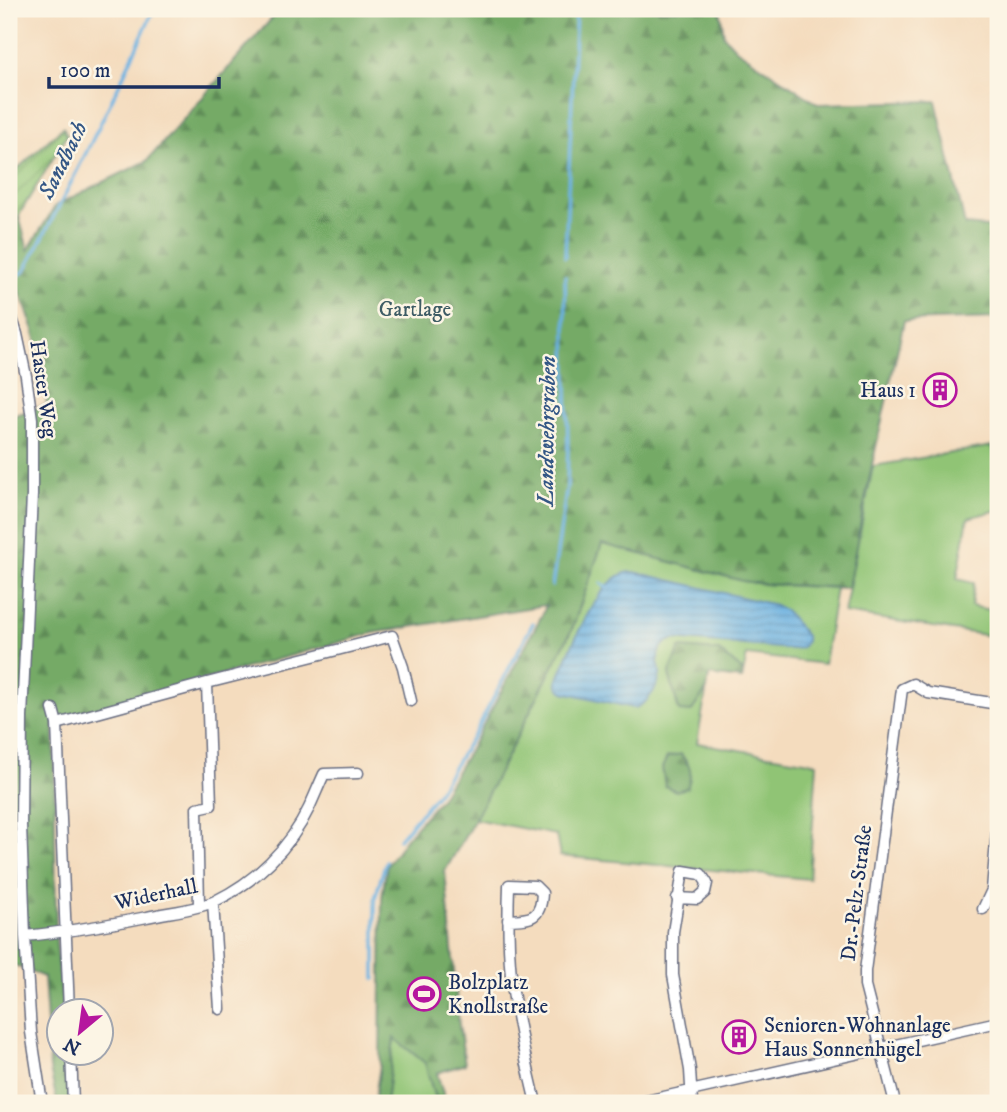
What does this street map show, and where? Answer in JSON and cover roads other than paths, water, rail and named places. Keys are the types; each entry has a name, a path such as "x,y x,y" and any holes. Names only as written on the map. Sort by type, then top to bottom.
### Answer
{"street":[{"name":"Haster Weg","path":"9,309 18,334 32,419 21,825 31,1032 43,1103"},
{"path":"57,724 393,636 411,701"},
{"path":"199,905 197,808 211,805 206,683"},
{"name":"Dr.-Pelz-Straße","path":"895,1103 865,986 864,971 902,689 913,684 928,693 998,704"},
{"path":"52,709 57,724 68,996"},
{"name":"Widerhall","path":"25,936 65,932 213,902 258,873 283,848 308,810 324,774 358,774"},
{"path":"983,909 992,890 998,817"},
{"path":"677,898 673,932 673,975 690,1070 691,1097"},
{"path":"213,902 220,1009"},
{"path":"508,920 513,988 536,1103"},
{"path":"636,1103 691,1097 882,1048 998,1022"},
{"path":"72,1066 73,1103"}],"water":[{"path":"634,572 775,605 786,611 806,636 806,642 801,648 792,649 672,640 659,651 660,675 654,690 643,704 634,708 564,692 558,687 558,679 593,605 613,581 624,573"}],"waterway":[{"name":"Sandbach","path":"9,277 24,272 92,142 154,9"},
{"name":"Landwehrgraben","path":"565,257 576,9"},
{"name":"Landwehrgraben","path":"552,586 567,486 565,276"},
{"path":"601,583 608,589"},
{"name":"Landwehrgraben","path":"399,839 436,795 476,731 533,623"},
{"name":"Landwehrgraben","path":"375,979 375,898 386,861"}],"place":[{"name":"Haus 1","path":"940,390"},
{"name":"Bolzplatz Knollstraße","path":"424,994"},
{"name":"Senioren-Wohnanlage Haus Sonnenhügel","path":"739,1037"}],"park label":[{"name":"Gartlage","path":"415,309"}]}
